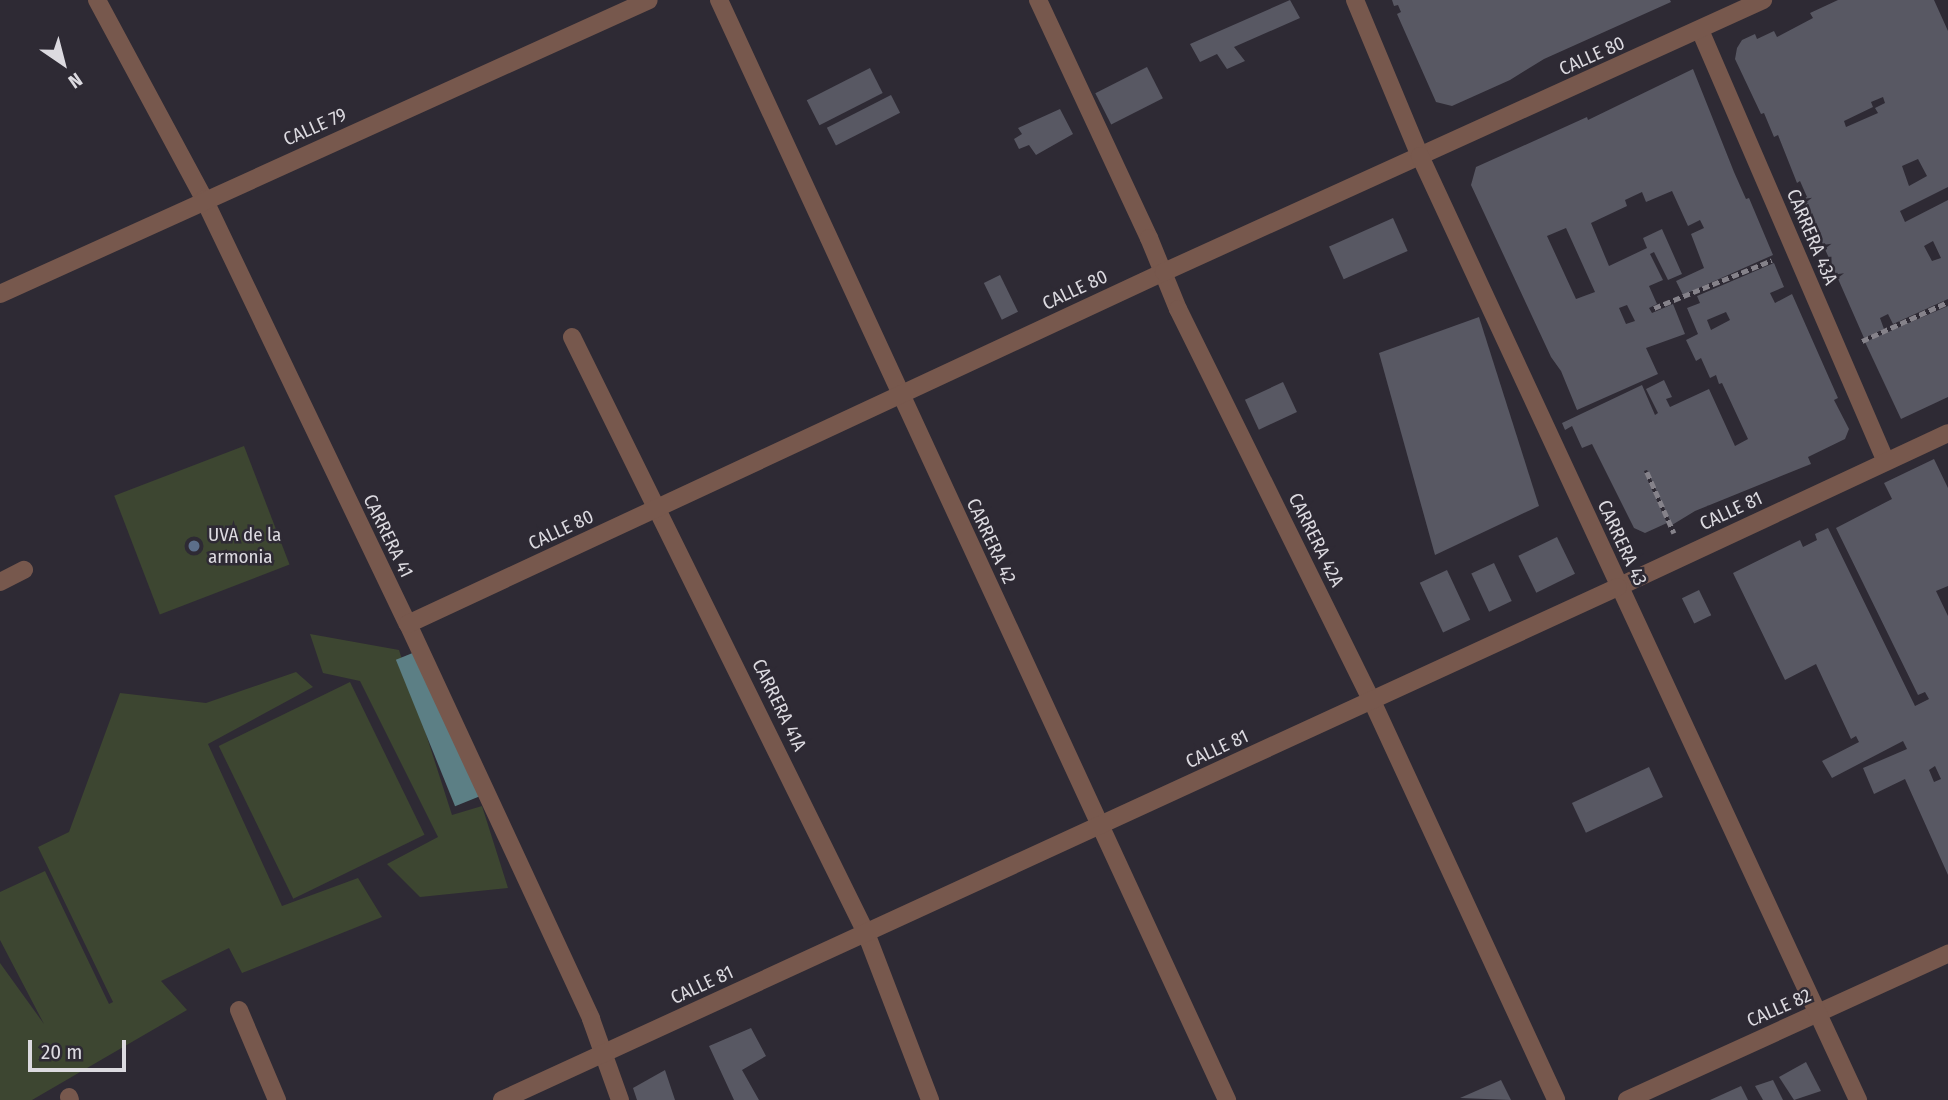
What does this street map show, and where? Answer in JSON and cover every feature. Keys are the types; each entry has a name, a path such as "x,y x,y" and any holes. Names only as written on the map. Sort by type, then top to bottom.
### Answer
{"street":[{"name":"CARRERA 41","path":"97,0 204,200 408,624 586,1007 620,1100"},
{"name":"CALLE 79","path":"0,294 649,0"},
{"name":"CARRERA 42","path":"719,0 1227,1100"},
{"name":"CARRERA 42A","path":"1038,0 1164,272 1178,309 1372,701 1556,1100"},
{"name":"CARRERA 43","path":"1355,0 1420,156 1858,1100"},
{"name":"CALLE 80","path":"408,624 1164,272 1763,0"},
{"name":"CARRERA 43A","path":"1700,30 1886,461"},
{"name":"CARRERA 41A","path":"572,337 659,507 866,933 930,1100"},
{"name":"CALLE 81","path":"502,1100 1948,433"},
{"path":"0,582 24,570"},
{"name":"CALLE 82","path":"1627,1100 1948,954"},
{"path":"239,1010 277,1100"}],"path":[{"path":"1654,309 1795,251"},
{"path":"1839,352 1948,302"},
{"path":"1647,472 1685,556"}],"green space":[{"path":"244,446 290,565 160,614 114,496"},
{"path":"310,634 399,650 452,815 482,806 508,888 420,897 387,864 438,837 360,681 323,673"},
{"path":"296,672 313,687 208,744 282,906 358,878 382,917 242,973 229,948 161,981 187,1010 32,1100 0,1100 0,963 44,1024 0,940 0,892 45,871 109,1004 113,1002 38,847 69,832 120,693 206,703"},
{"path":"350,682 425,835 293,899 219,746"}],"water":[{"path":"420,650 479,796 455,806 396,660"}],"building":[{"path":"1290,0 1300,18 1234,47 1245,61 1227,69 1217,54 1200,62 1190,44"},
{"path":"1392,0 1671,2 1544,59 1510,80 1452,106 1436,102 1397,14 1401,12 1398,5 1394,6"},
{"path":"1838,0 1934,0 1948,31 1948,187 1900,211 1905,222 1948,200 1948,299 1893,324 1888,314 1880,318 1884,329 1864,338 1803,199 1807,197 1800,181 1797,183 1778,135 1774,137 1735,59 1742,40 1755,34 1757,39 1774,31 1777,37 1813,18 1810,13","holes":["1883,97 1885,103 1875,108 1878,113 1846,127 1844,121 1873,107 1871,102","1918,159 1927,176 1909,186 1902,166","1933,241 1941,258 1932,261 1924,246"]},
{"path":"1147,67 1163,98 1111,125 1095,93"},
{"path":"870,68 883,93 819,125 807,100"},
{"path":"1693,69 1734,172 1746,199 1749,198 1773,255 1683,295 1676,281 1704,268 1691,234 1704,228 1700,220 1688,226 1672,191 1646,202 1642,192 1625,200 1627,206 1591,223 1609,266 1647,248 1643,238 1662,229 1682,274 1668,280 1654,252 1650,254 1663,280 1649,286 1657,304 1649,308 1652,313 1673,304 1685,334 1646,348 1658,374 1577,410 1561,371 1551,357 1471,185 1476,167 1587,117 1588,120","holes":["1566,228 1595,292 1576,299 1547,236","1627,305 1635,321 1626,324 1619,308"]},
{"path":"891,95 900,113 836,146 827,128"},
{"path":"1060,109 1073,134 1036,155 1029,145 1019,149 1014,139 1022,134 1018,128"},
{"path":"1393,218 1408,251 1344,279 1329,246"},
{"path":"1774,263 1784,287 1770,293 1775,303 1792,294 1838,398 1834,400 1849,429 1845,439 1808,457 1811,464 1695,511 1672,525 1647,470 1644,471 1667,523 1645,533 1634,528 1592,444 1582,448 1572,426 1565,430 1562,423 1642,385 1655,415 1658,413 1646,389 1664,380 1672,397 1666,399 1670,407 1709,389 1735,446 1748,439 1722,383 1719,384 1716,375 1710,378 1701,358 1696,361 1686,340 1698,334 1687,308 1700,303 1697,296","holes":["1726,312 1730,320 1711,330 1707,320"]},
{"path":"1000,275 1018,312 1002,320 984,283"},
{"path":"1948,306 1948,397 1901,419 1865,342"},
{"path":"1479,317 1539,506 1435,555 1379,353"},
{"path":"1283,382 1297,412 1259,430 1245,400"},
{"path":"1934,459 1948,488 1948,586 1936,591 1948,616 1948,875 1905,779 1874,794 1863,768 1907,749 1903,741 1832,778 1822,761 1859,742 1856,736 1851,739 1816,664 1785,680 1733,573 1800,540 1803,547 1817,540 1815,534 1828,528 1915,706 1929,699 1925,692 1918,695 1836,528 1892,499 1884,483","holes":["1935,766 1941,779 1934,782 1929,770"]},
{"path":"1557,537 1575,574 1536,593 1518,556"},
{"path":"1494,563 1512,601 1489,612 1471,574"},
{"path":"1447,570 1470,620 1443,633 1420,583"},
{"path":"1699,590 1711,615 1694,623 1682,598"},
{"path":"1649,767 1663,797 1586,833 1572,803"},
{"path":"751,1028 766,1056 742,1070 759,1100 734,1100 709,1046"},
{"path":"1806,1062 1821,1091 1794,1100 1779,1077"},
{"path":"665,1070 675,1100 637,1100 633,1088"},
{"path":"1501,1080 1511,1100 1460,1098"},
{"path":"1773,1080 1783,1100 1763,1100 1755,1086"},
{"path":"1741,1086 1748,1100 1710,1100"}],"place":[{"name":"UVA de la armonia","path":"194,546"}]}
